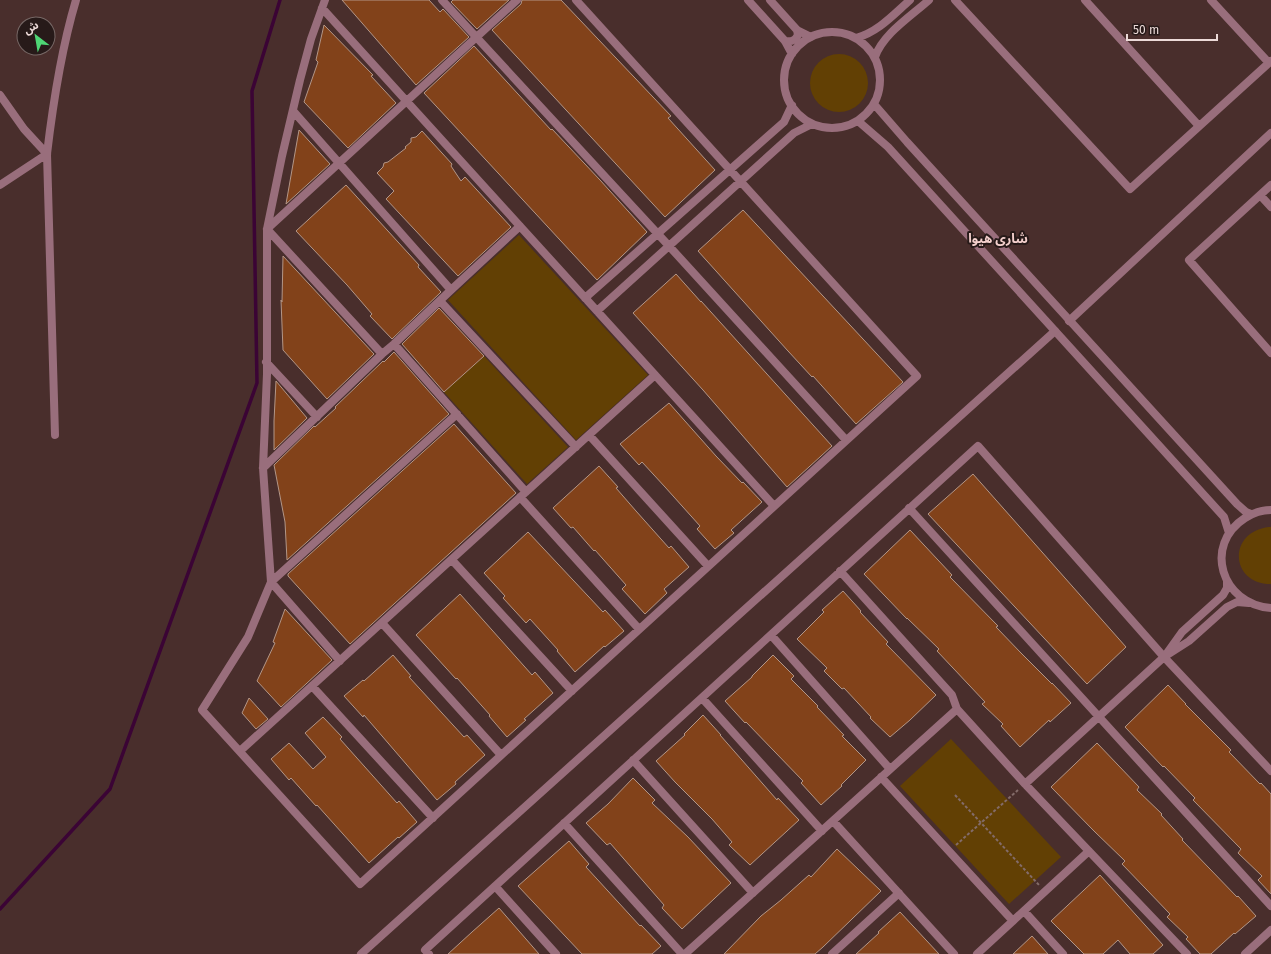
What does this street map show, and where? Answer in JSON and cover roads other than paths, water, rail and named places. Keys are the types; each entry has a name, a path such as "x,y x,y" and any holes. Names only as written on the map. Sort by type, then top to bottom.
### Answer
{"street":[{"path":"55,435 47,154 52,112 69,24 76,0"},
{"path":"325,0 311,39 282,156 267,229 266,362 263,468 271,582 340,661"},
{"path":"442,0 846,440"},
{"path":"267,229 517,0"},
{"path":"457,414 271,582 248,637 202,710 360,884 917,376 576,0"},
{"path":"748,0 785,41 792,54"},
{"path":"770,0 797,30 811,37"},
{"path":"856,38 876,30 910,0"},
{"path":"875,57 878,47 885,39 929,0"},
{"path":"955,0 1130,189 1270,62 1211,0"},
{"path":"1085,0 1199,126"},
{"path":"322,8 774,506"},
{"path":"785,41 790,42 795,40 798,35 797,30"},
{"path":"834,32 856,38 867,46 875,57 879,68 881,80 879,93 874,104 869,112 858,121 842,127 831,128 812,124 795,111 787,97 785,75 787,64 792,54 801,44 811,37 822,34 834,32"},
{"path":"0,95 24,129 47,154"},
{"path":"874,104 906,142 1237,504 1246,512 1251,514"},
{"path":"586,298 784,122 792,105"},
{"path":"294,112 451,290"},
{"path":"858,121 888,147 1224,517 1229,533"},
{"path":"597,311 794,133 812,124"},
{"path":"1069,321 1271,133"},
{"path":"0,185 47,154"},
{"path":"1271,185 1189,260 1271,353"},
{"path":"1260,195 1271,207"},
{"path":"263,468 382,354 520,226"},
{"path":"267,229 382,354"},
{"path":"440,301 576,447"},
{"path":"361,954 1056,331"},
{"path":"394,344 457,414 523,495 639,629"},
{"path":"266,362 317,417"},
{"path":"240,751 655,375"},
{"path":"589,435 708,566"},
{"path":"429,954 425,950 978,446 1164,657 1271,771"},
{"path":"909,508 1271,906"},
{"path":"1271,510 1251,514 1239,522 1229,533 1223,548 1222,560 1227,581 1236,594 1249,603 1259,607 1271,608"},
{"path":"452,560 572,690"},
{"path":"840,572 952,695 957,709 1025,784 1187,954"},
{"path":"1164,657 1182,632 1223,595 1227,588 1227,581"},
{"path":"1025,784 1164,657 1189,641 1227,607 1237,602 1249,603"},
{"path":"382,623 501,755"},
{"path":"771,635 890,768"},
{"path":"312,686 432,818"},
{"path":"702,698 822,831"},
{"path":"685,954 957,709"},
{"path":"633,760 753,893"},
{"path":"881,777 1013,921"},
{"path":"832,821 954,954"},
{"path":"564,823 682,954"},
{"path":"977,954 1089,851"},
{"path":"495,886 556,954"},
{"path":"832,954 899,893"},
{"path":"1024,911 1062,954"},
{"path":"1245,954 1271,930"}],"waterway":[{"path":"0,909 110,789 257,383 252,91 280,0"}],"district":[{"name":"شاری هیوا","path":"998,238"}]}
